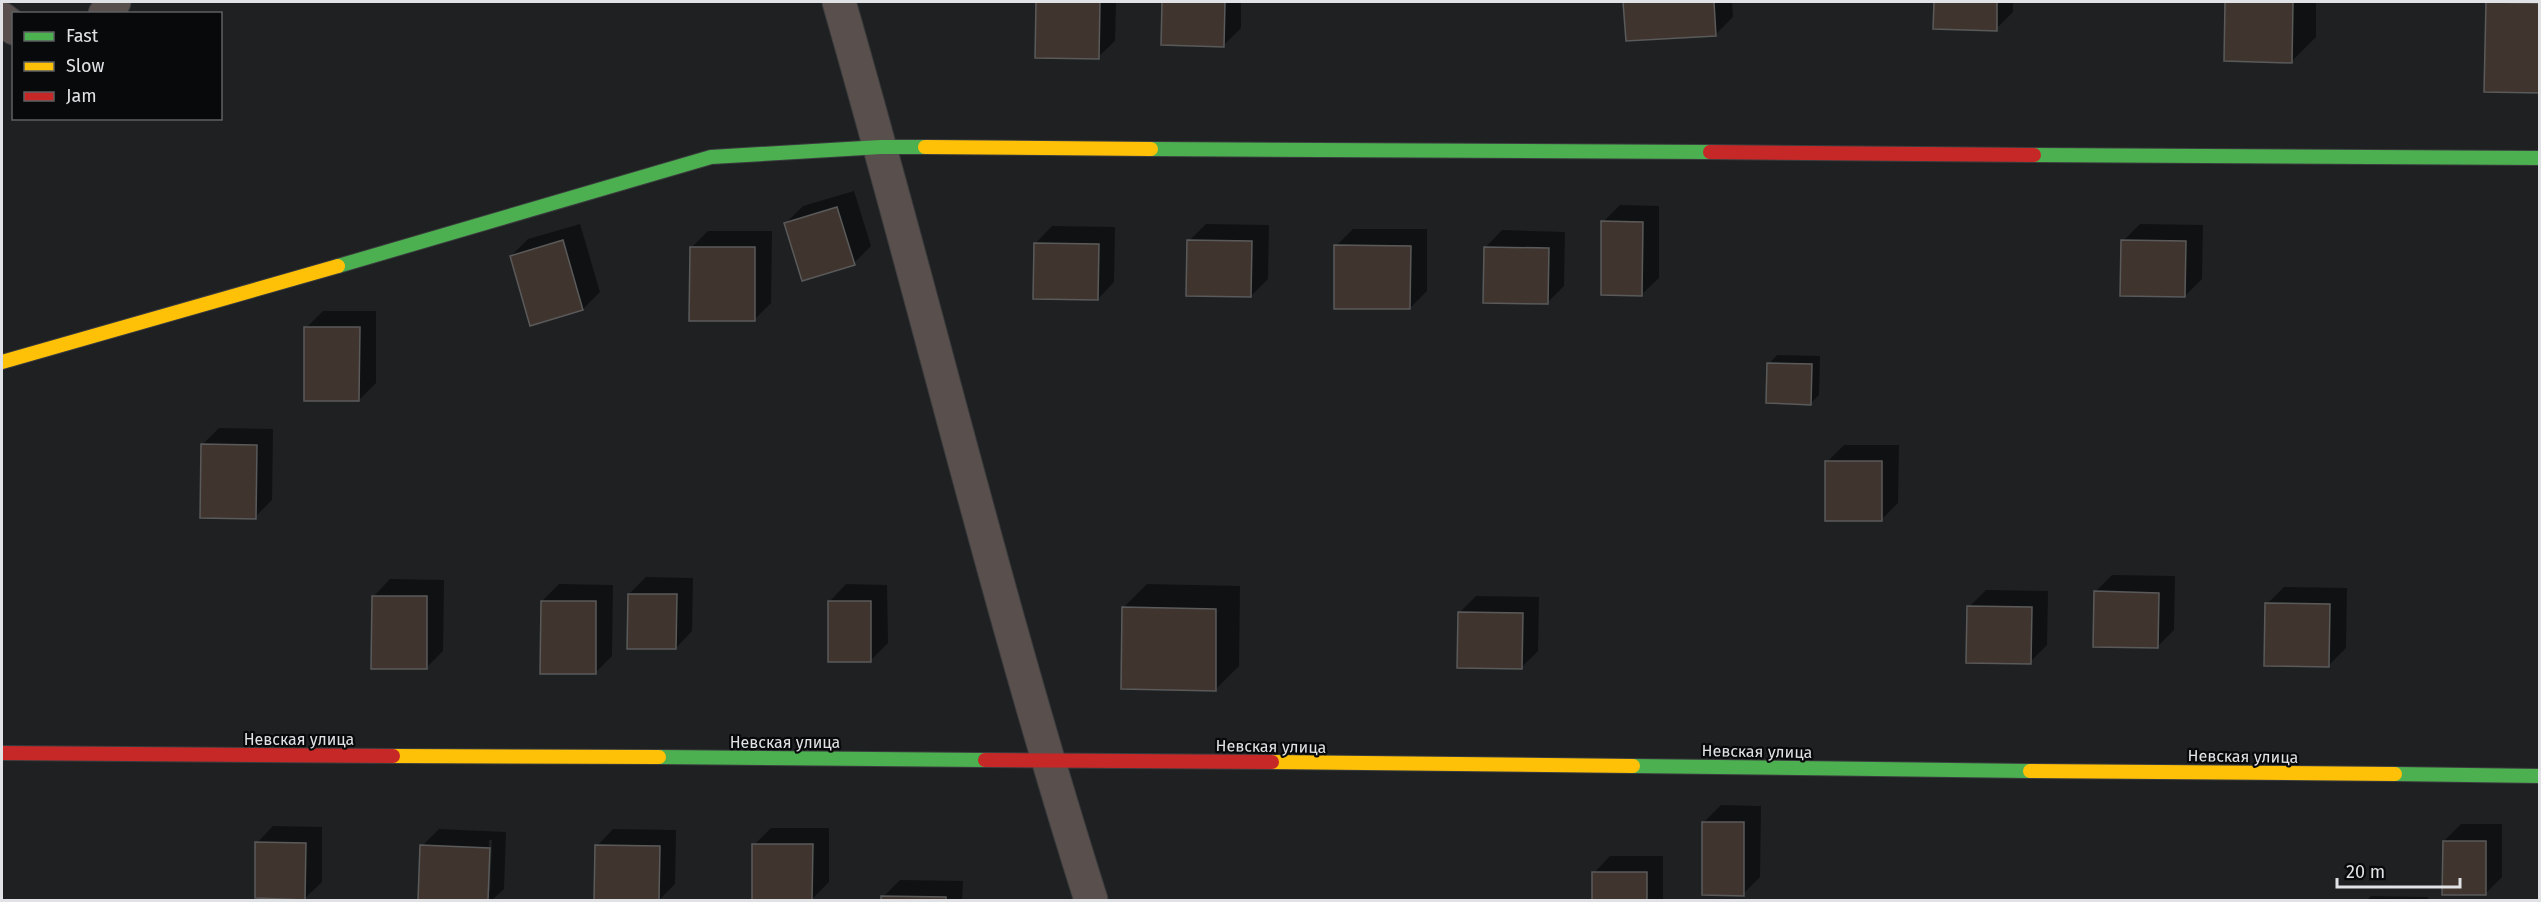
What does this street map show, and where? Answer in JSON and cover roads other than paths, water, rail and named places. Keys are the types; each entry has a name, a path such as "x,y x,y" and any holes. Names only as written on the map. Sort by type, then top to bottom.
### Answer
{"street":[{"path":"839,2 881,147 1046,760 1091,900"},
{"path":"2,362 301,278 711,157 881,147 2540,158"},
{"name":"Невская улица","path":"2,753 1046,760 2540,776"}]}
